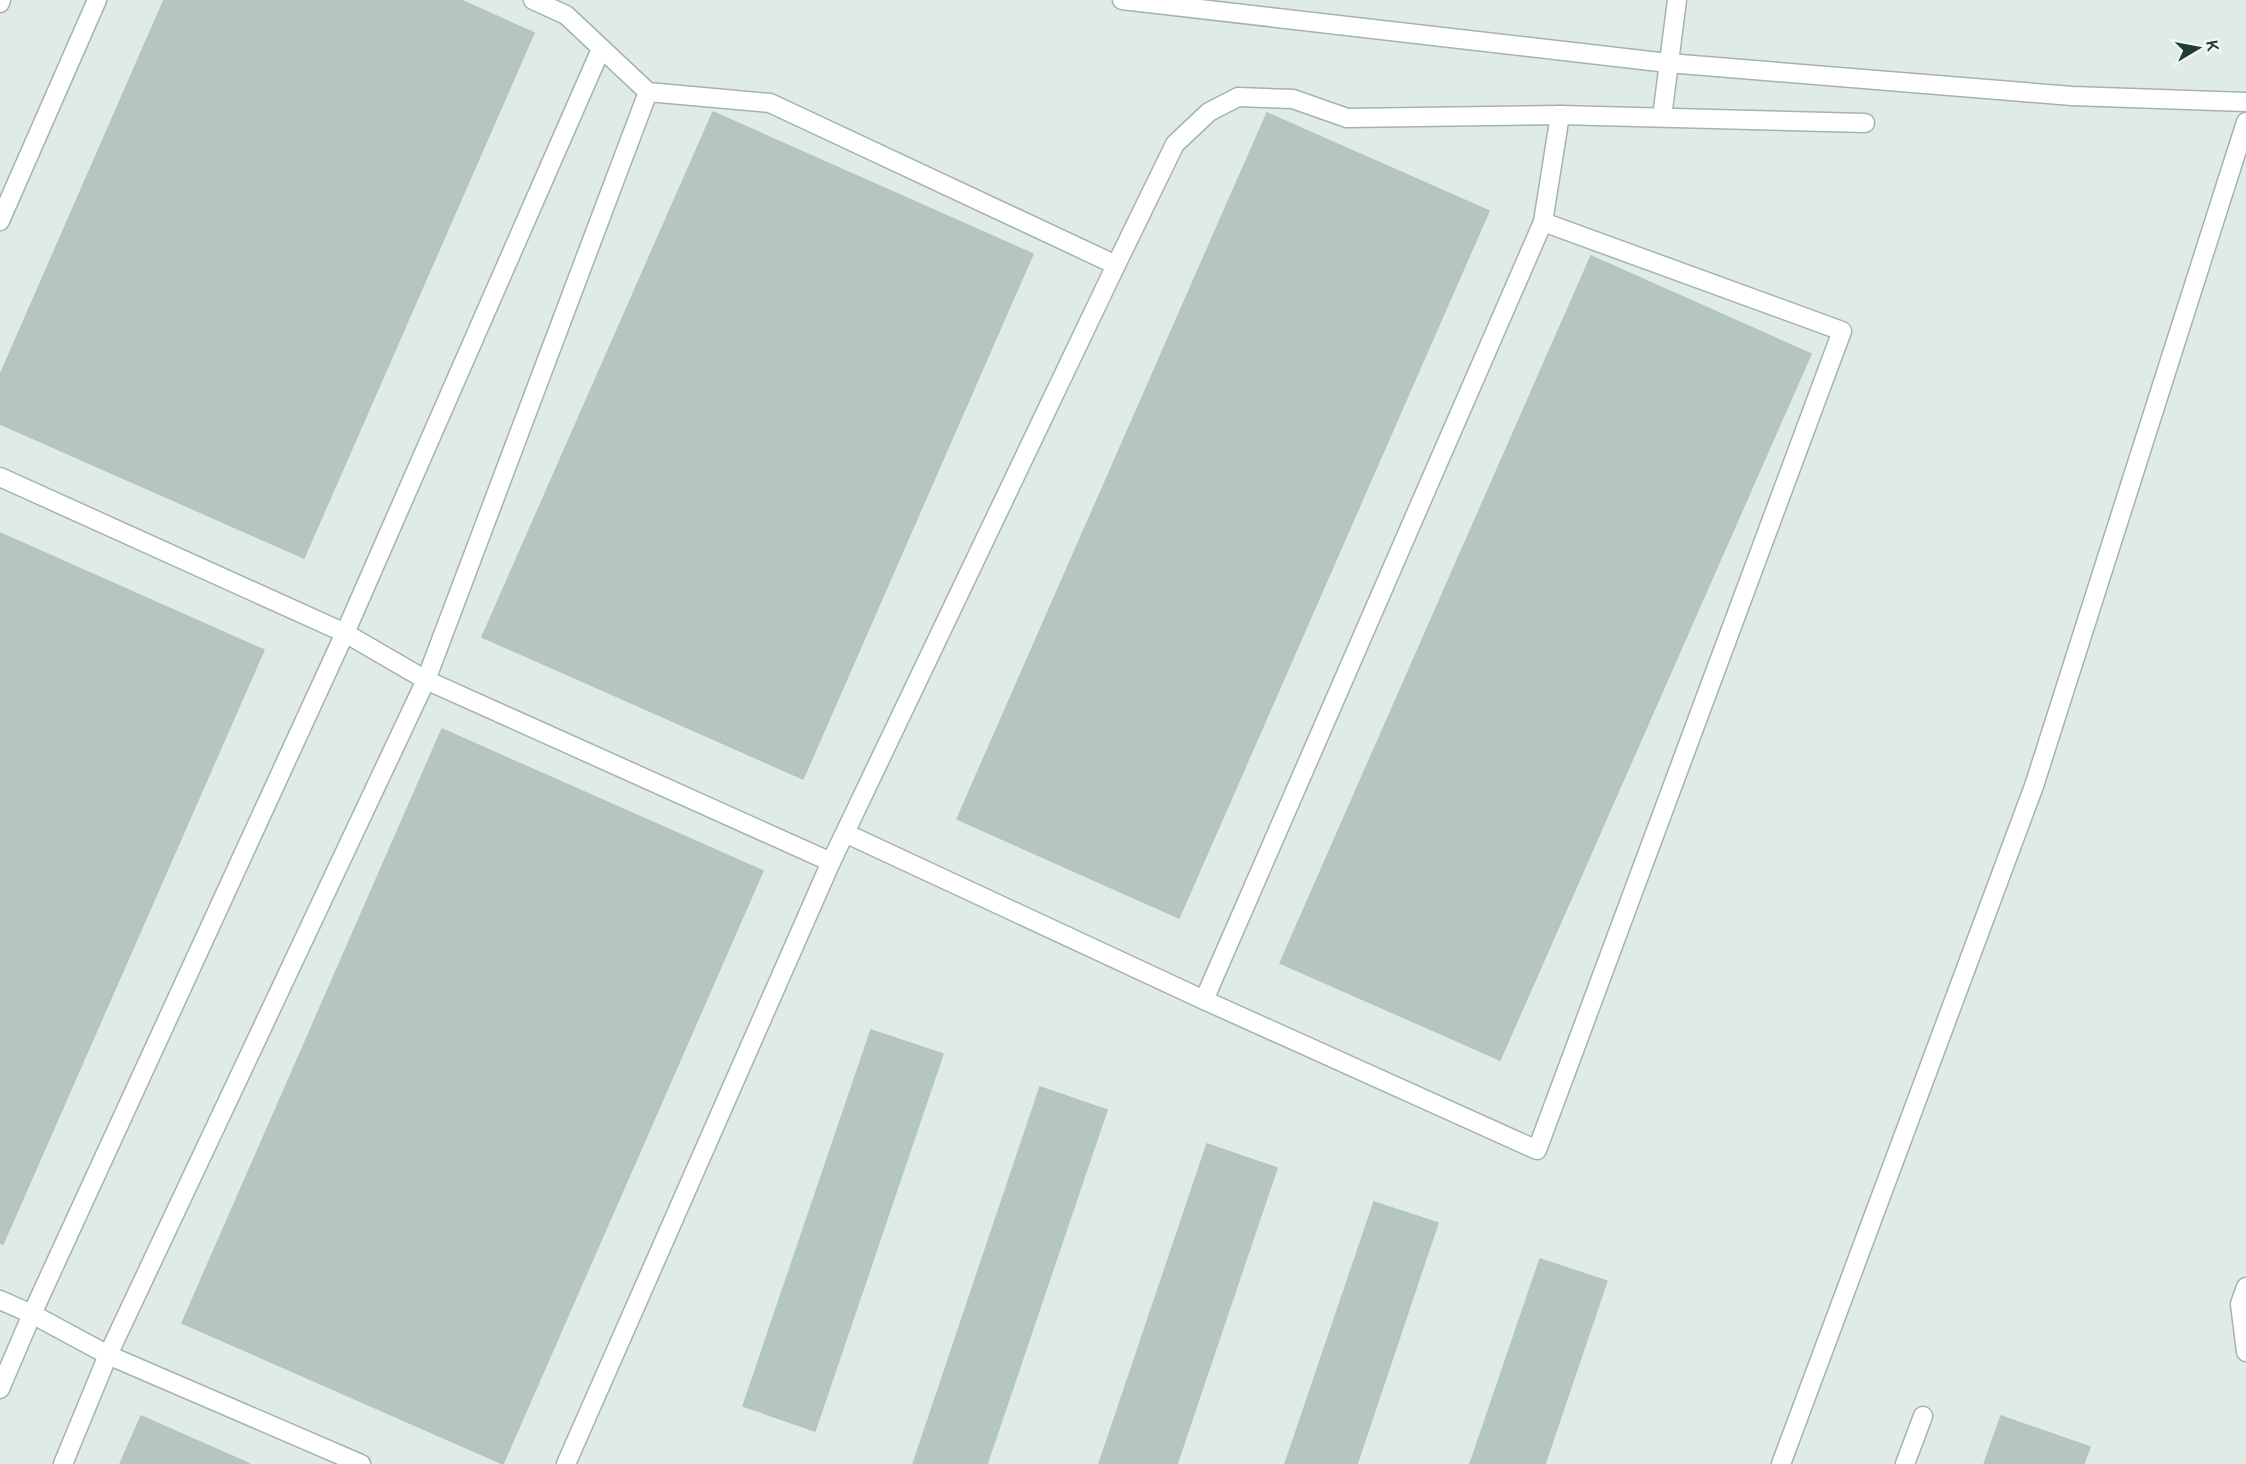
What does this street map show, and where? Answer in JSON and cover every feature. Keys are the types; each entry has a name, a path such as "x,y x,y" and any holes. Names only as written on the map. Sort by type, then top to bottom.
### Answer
{"street":[{"path":"0,221 97,0"},
{"path":"533,0 566,15 648,92 770,103 1116,265"},
{"path":"1122,0 1668,63 2072,96 2246,102"},
{"path":"1662,117 1677,0"},
{"path":"0,1389 32,1314 345,633 601,49"},
{"path":"63,1464 108,1355 426,680 648,92"},
{"path":"566,1464 831,862 1175,144 1209,112 1238,97 1293,99 1347,118 1560,116 1865,123"},
{"path":"1204,1000 1543,222 1560,116"},
{"path":"1781,1464 2034,786 2246,122"},
{"path":"845,833 1204,1000 1537,1150 1842,331 1543,222"},
{"path":"0,477 345,633 426,680 831,862"},
{"path":"2246,1287 2240,1304 2246,1352"},
{"path":"0,1300 32,1314 108,1355 361,1464"},
{"path":"1905,1464 1923,1416"}],"building":[{"path":"164,0 461,0 534,33 304,558 0,424 0,375"},
{"path":"713,112 1033,254 803,779 482,637"},
{"path":"1267,113 1489,211 1179,918 957,819"},
{"path":"1591,256 1811,354 1500,1060 1280,963"},
{"path":"0,533 264,650 3,1244 0,1243"},
{"path":"442,729 763,871 503,1464 182,1323"},
{"path":"871,1030 943,1054 815,1431 743,1406"},
{"path":"1040,1087 1107,1110 987,1464 913,1464"},
{"path":"1207,1144 1277,1168 1177,1464 1099,1464"},
{"path":"1374,1202 1438,1223 1357,1464 1285,1464"},
{"path":"1540,1259 1607,1281 1545,1464 1470,1464"},
{"path":"141,1416 250,1464 120,1464"},
{"path":"2001,1416 2090,1447 2084,1464 1984,1464"}]}
